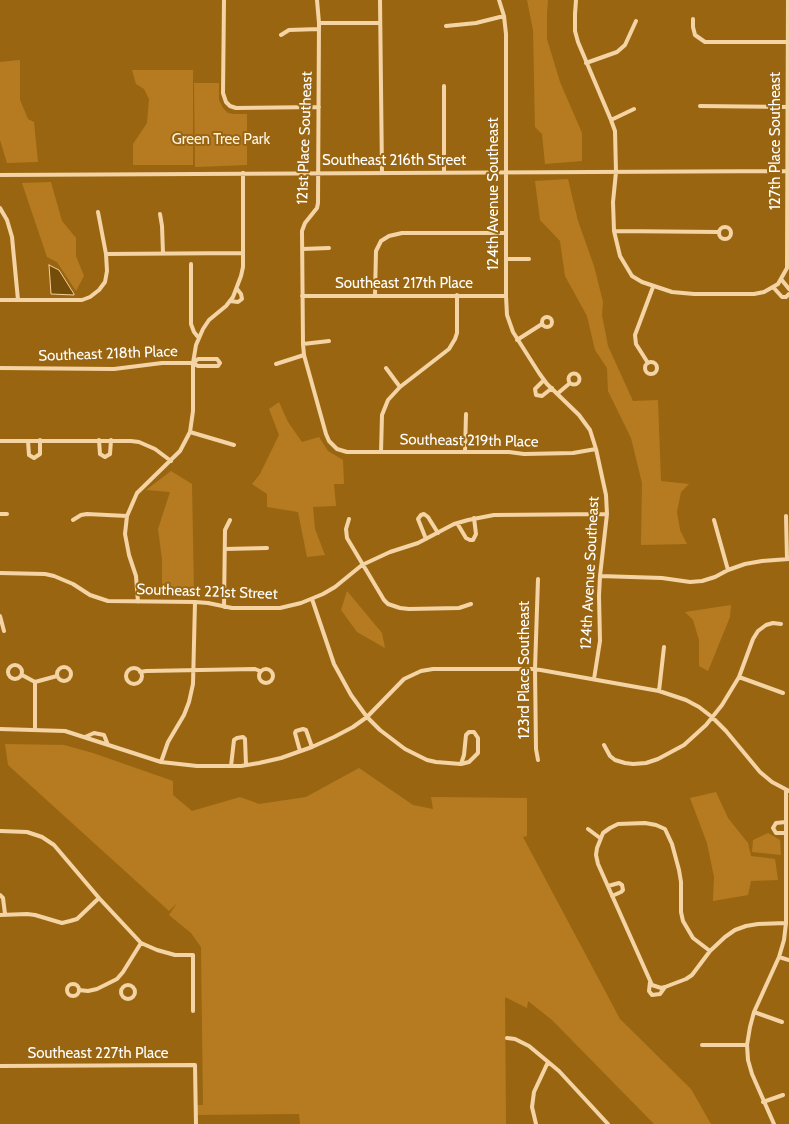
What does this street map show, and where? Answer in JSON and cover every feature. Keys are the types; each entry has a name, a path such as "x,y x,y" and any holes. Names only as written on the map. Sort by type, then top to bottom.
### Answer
{"street":[{"path":"224,0 223,93 226,102 230,106 236,108 319,108"},
{"name":"121st Place Southeast","path":"317,0 319,23 318,203 314,213 304,226 302,236 303,344 304,355 326,434 332,446 342,451"},
{"path":"380,0 382,173"},
{"name":"124th Avenue Southeast","path":"499,0 504,16 506,34 507,315 513,332 544,380 585,422 590,430 596,448 606,494 607,514 600,576 600,641 594,679"},
{"path":"576,0 575,14 578,42 615,132 616,172 613,202 614,231 620,256 632,276 653,287 672,292 694,294 754,294 773,287 779,282 789,289"},
{"name":"127th Place Southeast","path":"779,282 787,268 788,260 788,0"},
{"path":"446,26 476,23 504,16"},
{"path":"693,19 695,35 705,42 789,42"},
{"path":"586,63 617,52 625,45 636,22"},
{"path":"319,23 380,23"},
{"path":"281,35 289,30 319,29"},
{"path":"444,86 444,173"},
{"path":"700,106 788,107"},
{"path":"611,120 634,109"},
{"name":"Southeast 216th Street","path":"0,175 788,171"},
{"path":"138,602 136,576 129,555 125,534 127,516 137,493 180,451 190,432 194,412 193,363 198,337 209,320 230,301 237,289 243,267 243,173"},
{"path":"0,208 7,220 12,237 18,300"},
{"path":"0,300 82,300 90,297 99,290 105,282 106,254 98,212"},
{"path":"160,214 163,253"},
{"path":"614,231 719,232"},
{"path":"375,295 375,256 378,246 384,239 394,234 506,233"},
{"path":"302,249 329,248"},
{"path":"106,254 243,253"},
{"path":"506,258 529,258"},
{"path":"191,264 191,324 198,337"},
{"path":"648,362 636,344 635,335 653,287"},
{"path":"773,287 782,297 786,297 789,294"},
{"path":"230,301 238,302 242,299 241,294 237,289"},
{"name":"Southeast 217th Place","path":"302,296 506,296"},
{"path":"381,452 382,415 388,400 400,387 449,349 452,344 457,333 457,296"},
{"path":"518,340 542,324"},
{"path":"303,344 329,341"},
{"path":"276,364 304,355"},
{"path":"198,359 217,359 220,363 218,366 198,366 193,363 198,359"},
{"name":"Southeast 218th Place","path":"0,368 114,369 162,362 193,363"},
{"path":"386,368 400,387"},
{"path":"544,380 535,389 536,395 542,396 552,388"},
{"path":"557,394 570,383"},
{"path":"465,452 466,414"},
{"path":"190,432 234,445"},
{"path":"28,441 29,454 34,458 40,454 40,440"},
{"path":"100,440 100,454 106,457 110,454 111,440"},
{"path":"0,441 131,441 155,449 171,461"},
{"name":"Southeast 219th Place","path":"342,451 508,452 524,454 573,453 596,448"},
{"path":"0,514 7,514"},
{"path":"73,520 81,515 87,514 127,516"},
{"path":"426,539 418,519 421,515 424,514 428,517 438,533"},
{"name":"Southeast 221st Street","path":"0,573 45,574 63,579 81,590 108,601 195,602 232,608 280,608 312,599 323,594 335,587 362,565 390,552 426,539 457,523 474,518 494,515 607,514"},
{"path":"600,576 662,578 690,582 702,581 745,564 788,559 786,516"},
{"path":"457,523 466,538 473,540 476,534 474,518"},
{"path":"349,519 346,533 362,565 384,600 393,607 408,609 447,609 459,608 471,604"},
{"path":"224,607 225,530 230,520"},
{"path":"714,520 728,570"},
{"path":"225,549 267,548"},
{"name":"123rd Place Southeast","path":"538,579 535,669 536,749 538,760"},
{"path":"312,599 337,670 351,695 367,717 391,739 405,749 427,760 446,763 461,764 469,762 478,753 478,738 476,733 469,732 466,735 464,755 461,764"},
{"path":"161,762 168,742 181,720 189,702 193,684 195,602"},
{"path":"0,616 4,631"},
{"path":"604,746 610,756 615,760 625,763 646,763 658,759 684,745 706,725 722,705 739,677 753,638 758,631 766,625 773,623 781,624"},
{"path":"659,691 664,647"},
{"path":"0,729 65,731 161,762 197,766 231,766 246,765 281,758 312,747 353,727 367,717 399,684 410,675 433,669 535,669 659,691 686,700 699,707 712,717 726,731 760,772 772,782 788,791 786,822 786,922 784,940 779,957 754,1012 750,1027 748,1045 748,1060 752,1074 763,1102 774,1124"},
{"path":"140,672 194,670 260,671"},
{"path":"22,676 35,682 57,676"},
{"path":"739,677 784,693"},
{"path":"35,682 35,730"},
{"path":"300,751 295,733 296,731 303,729 306,730 312,747"},
{"path":"85,737 94,732 100,734 105,736 108,745"},
{"path":"231,766 234,740 242,737 245,739 246,765"},
{"path":"786,822 776,823 773,828 776,833 786,834"},
{"path":"710,951 693,938 684,921 681,912 680,870 672,844 665,830 656,825 645,823 618,824 603,834 600,838 596,855 598,864 650,982 656,987 665,987 686,979 692,975 710,951 735,930 752,925 786,922"},
{"path":"588,829 600,838"},
{"path":"0,831 27,832 34,834 54,845 99,898 141,943 157,950 175,955 193,955 193,1011"},
{"path":"608,886 619,883 622,885 623,890 612,896"},
{"path":"0,895 3,898 5,914"},
{"path":"0,915 36,915 55,921 66,922 78,918 99,898"},
{"path":"79,990 93,990 117,979 141,943"},
{"path":"779,957 789,960"},
{"path":"117,979 124,987"},
{"path":"650,982 649,991 655,996 660,994 665,987"},
{"path":"754,1012 782,1022"},
{"path":"507,1038 529,1046 559,1071 608,1124"},
{"path":"702,1045 748,1045"},
{"path":"536,1124 532,1107 534,1092 548,1062"},
{"name":"Southeast 227th Place","path":"0,1066 195,1066 196,1124"},
{"path":"763,1102 783,1095"}],"green space":[{"path":"527,0 548,0 547,39 560,82 582,133 582,161 545,164 542,134 535,127 533,30"},
{"path":"20,60 20,100 28,119 34,122 38,162 7,163 0,140 0,62"},
{"path":"132,70 193,70 193,165 133,165 133,144 147,123 149,99 144,89 136,84"},
{"name":"Green Tree Park","path":"194,83 219,83 219,100 223,108 228,113 247,114 247,165 195,167"},
{"path":"568,179 578,221 594,266 603,302 602,315 608,346 633,401 658,400 661,481 689,484 681,492 677,512 680,530 687,544 641,545 642,483 631,438 608,391 607,368 595,350 587,316 565,276 560,241 540,220 535,181"},
{"path":"51,182 62,221 76,238 76,256 84,276 76,291 57,262 47,257 22,183"},
{"path":"279,402 288,422 302,442 319,437 328,451 343,460 344,484 334,484 336,506 313,507 315,529 325,555 307,557 298,512 267,507 267,494 252,484 260,474 279,435 269,409"},
{"path":"171,471 192,484 194,595 162,595 162,559 158,529 170,492 146,490"},
{"path":"347,591 382,633 385,648 357,632 341,610"},
{"path":"731,605 730,617 708,671 699,666 699,640 693,620 685,612"},
{"path":"5,744 64,745 93,753 173,781 173,795 192,811 240,797 259,804 306,797 359,768 413,805 433,809 431,797 527,798 527,836 523,837 620,1019 691,1089 711,1124 654,1124 552,1020 528,1001 527,1008 505,997 506,1124 300,1124 299,1114 195,1115 195,1105 203,1105 201,947 191,933 169,915 177,903 169,911 8,765"},
{"path":"716,792 728,818 748,843 751,856 775,859 778,880 751,881 748,895 713,901 714,877 707,843 690,798"},
{"path":"768,833 780,840 781,855 752,852 753,840"}],"shaded area":[{"path":"49,265 59,270 74,295 51,294"}]}
